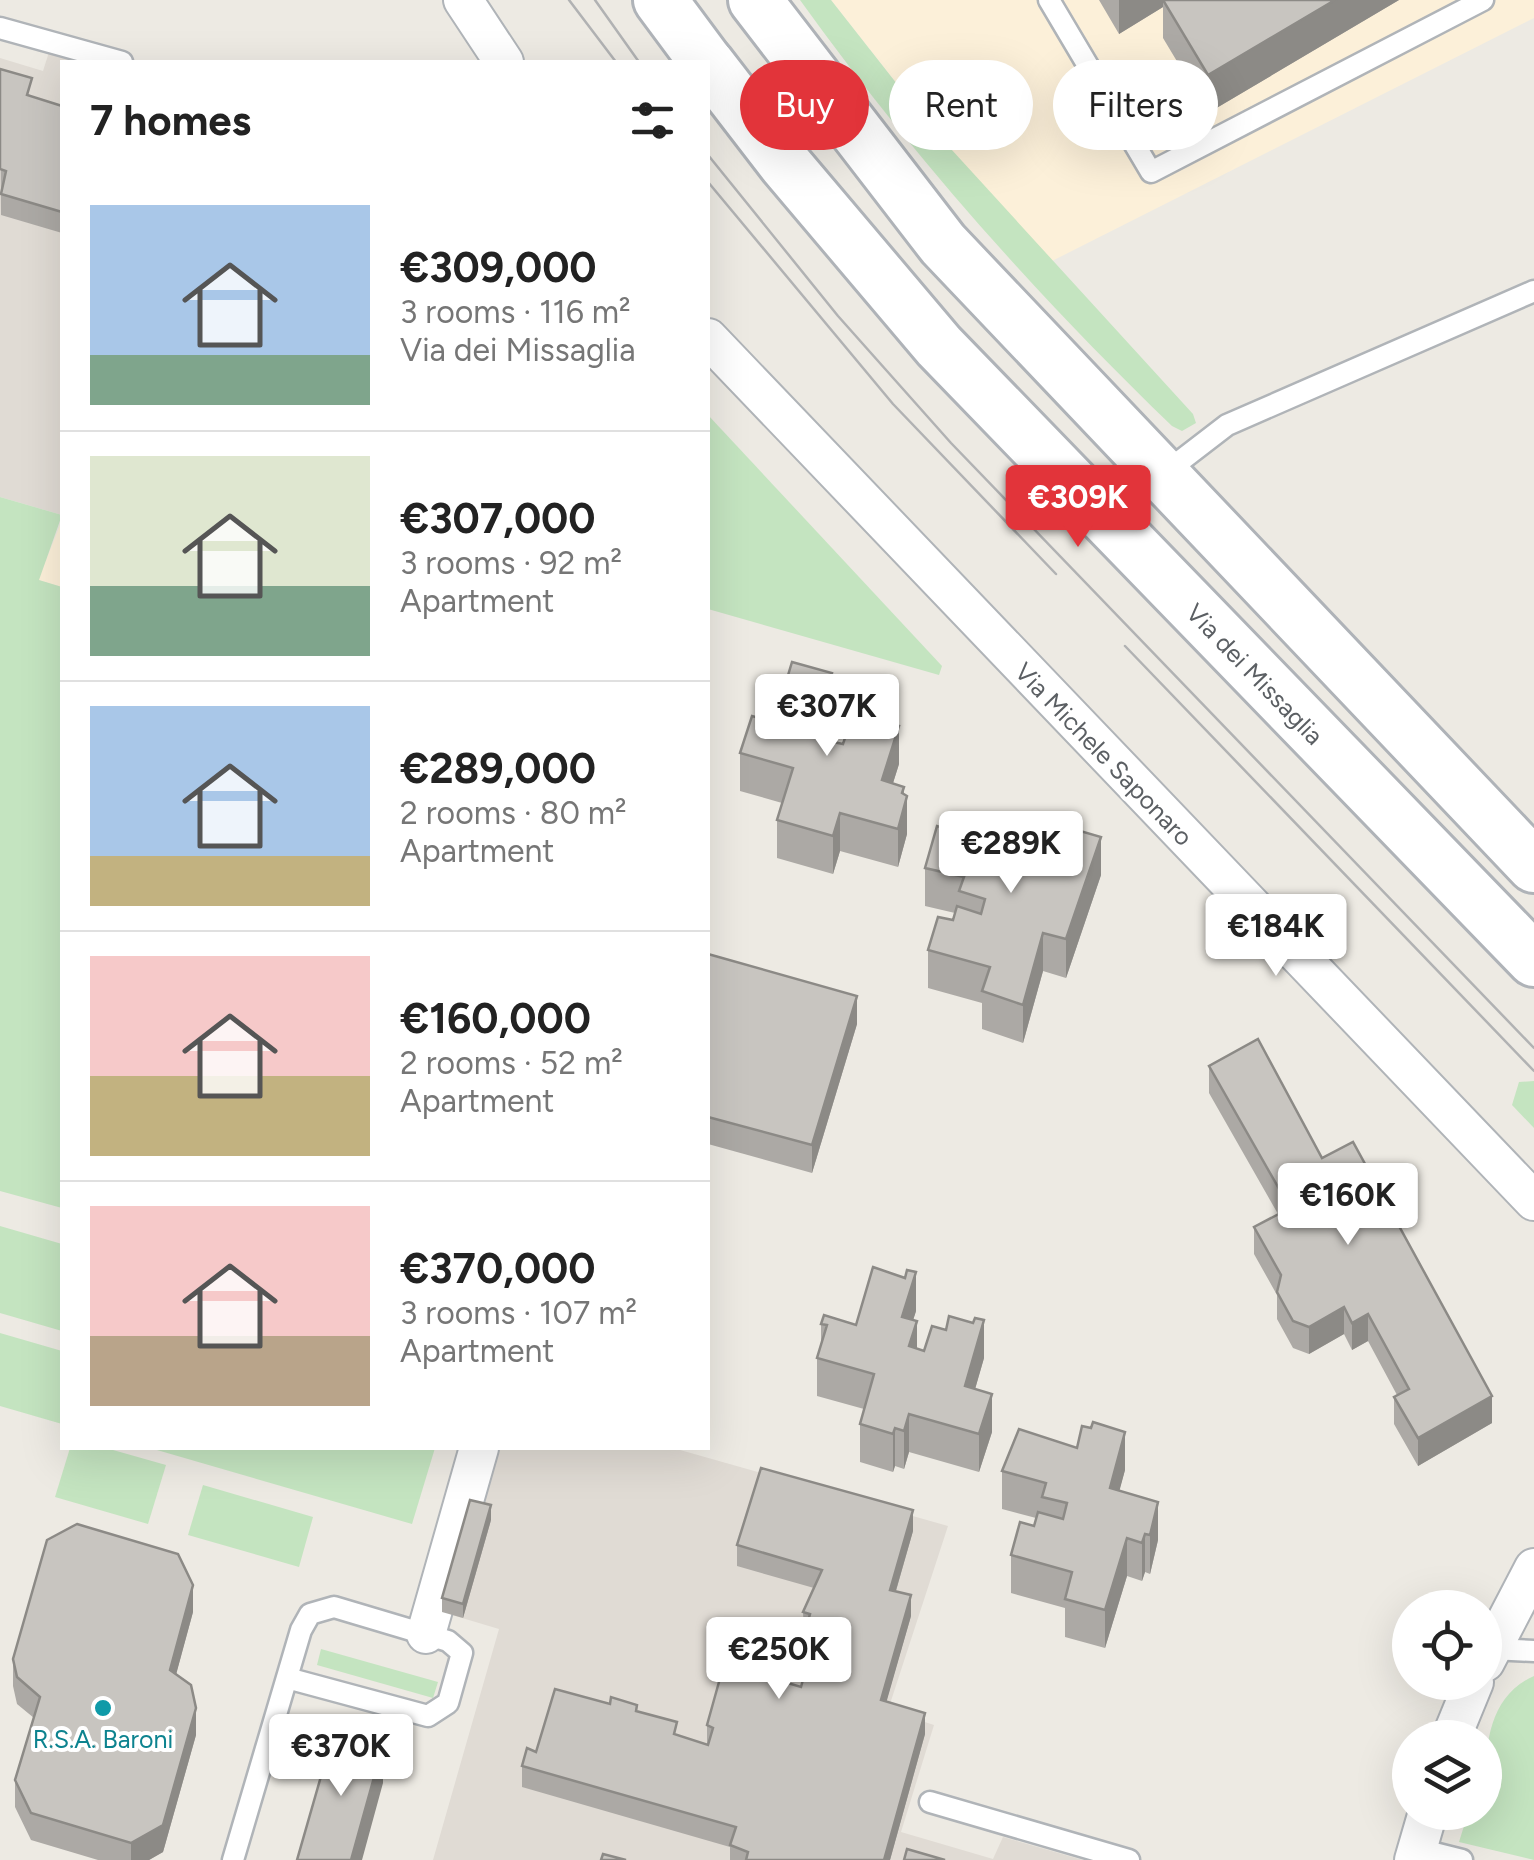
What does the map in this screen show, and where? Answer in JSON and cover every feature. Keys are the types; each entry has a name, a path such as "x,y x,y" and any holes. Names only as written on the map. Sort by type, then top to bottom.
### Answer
{"main road":[{"name":"Via dei Missaglia","path":"660,0 705,60"},
{"path":"755,0 942,244 1534,866"},
{"name":"Via dei Missaglia","path":"710,67 785,164 939,346 1534,960"}],"street":[{"path":"462,0 503,60"},
{"name":"Via Michele Saponaro","path":"711,349 1534,1201"},
{"path":"426,1634 478,1450"},
{"path":"1502,1630 1534,1568"}],"lane":[{"path":"1049,0 1151,172 1482,0"},
{"path":"0,28 115,60"},
{"path":"1162,475 1227,424 1534,291"},
{"path":"233,1860 286,1678 305,1621 326,1608 426,1634 454,1644 462,1653 448,1703 436,1715 421,1716 286,1678"},
{"path":"1502,1660 1534,1652"},
{"path":"930,1802 1129,1860"},
{"path":"1416,1854 1462,1860"}],"shaded area":[{"path":"831,0 1534,0 1534,18 1050,262 951,150 1033,150 1033,60 889,60 889,74"},
{"path":"50,49 87,60 60,60 60,514 0,497 0,58 43,71"},
{"path":"60,525 60,586 38,580"},
{"path":"487,1450 680,1450 948,1526 888,1710 934,1725 901,1832 993,1859 1003,1837 1083,1860 433,1860 499,1629 442,1612"}],"green space":[{"path":"800,0 831,0 889,74 889,117 869,92 869,60 842,57"},
{"path":"916,150 952,150 1193,414 1196,423 1182,431 1172,426 1072,326"},
{"path":"710,417 942,666 939,675 710,610"},
{"path":"0,497 60,514 39,580 60,586 60,1207 0,1191"},
{"path":"1534,1081 1534,1128 1512,1105 1519,1082"},
{"path":"0,1226 60,1243 60,1330 0,1313"},
{"path":"0,1333 60,1350 60,1423 0,1406"},
{"path":"69,1450 113,1450 166,1465 148,1524 55,1497"},
{"path":"157,1450 434,1450 412,1524"},
{"path":"203,1485 313,1517 299,1567 188,1535"},
{"path":"321,1649 438,1682 433,1698 317,1665"},
{"path":"1534,1676 1534,1860 1459,1842 1463,1830 1502,1830 1502,1720 1494,1720 1517,1686"}],"building":[{"path":"1163,0 1335,0 1218,69 1218,60 1199,60"},
{"path":"0,69 32,78 27,95 60,105 60,211 1,194 6,171 0,169"},
{"path":"792,662 832,673 821,712 834,716 828,741 843,744 851,720 864,724 868,711 892,718 890,724 899,726 882,780 904,787 902,793 907,796 898,829 840,813 833,836 777,820 793,768 740,753 752,716 774,722"},
{"path":"1011,817 1044,826 1046,821 1101,837 1066,939 1043,933 1023,1005 982,991 990,967 928,950 938,917 953,920 957,906 981,914 985,899 959,891 964,877 925,868 937,826 993,842 1000,820 1009,822"},
{"path":"710,955 857,996 812,1145 710,1118"},
{"path":"1258,1039 1322,1158 1353,1142 1492,1396 1418,1438 1394,1397 1409,1389 1368,1314 1352,1323 1344,1307 1309,1327 1293,1321 1277,1292 1281,1275 1254,1227 1290,1208 1209,1066"},
{"path":"873,1267 905,1278 907,1270 916,1272 902,1317 917,1321 909,1346 924,1351 932,1326 946,1330 949,1316 973,1323 975,1318 984,1320 965,1386 992,1394 979,1434 909,1414 904,1431 895,1428 893,1434 860,1424 874,1374 817,1358 827,1325 821,1324 824,1315 856,1325"},
{"path":"1093,1422 1125,1432 1110,1488 1158,1502 1150,1535 1145,1534 1142,1543 1127,1538 1105,1610 1065,1599 1072,1572 1011,1555 1020,1522 1034,1526 1038,1512 1063,1519 1067,1503 1042,1497 1046,1483 1002,1471 1019,1429 1077,1448 1082,1426 1091,1428"},
{"path":"761,1468 913,1510 890,1590 911,1595 881,1700 925,1713 884,1860 746,1860 748,1852 730,1845 736,1827 522,1766 527,1748 536,1752 555,1689 610,1704 611,1697 637,1705 636,1711 677,1722 674,1734 708,1745 713,1728 707,1725 724,1664 801,1687 809,1658 798,1655 810,1614 803,1612 822,1570 737,1545"},
{"path":"470,1500 491,1505 463,1604 442,1598"},
{"name":"R.S.A. Baroni","path":"77,1524 178,1554 193,1585 170,1670 191,1685 196,1708 163,1825 131,1843 31,1813 15,1780 40,1697 17,1677 13,1659 47,1540"},
{"path":"334,1731 383,1745 351,1860 297,1860"},
{"path":"907,1849 945,1860 904,1860"},
{"path":"603,1854 626,1860 601,1860"}],"tram line":[{"path":"569,0 614,60"},
{"path":"595,0 638,60"},
{"path":"710,157 838,316 951,443 1534,1048"},
{"path":"710,184 893,404 1056,574"},
{"path":"1125,646 1534,1071"}],"place":[{"name":"R.S.A. Baroni","path":"103,1708"}]}
